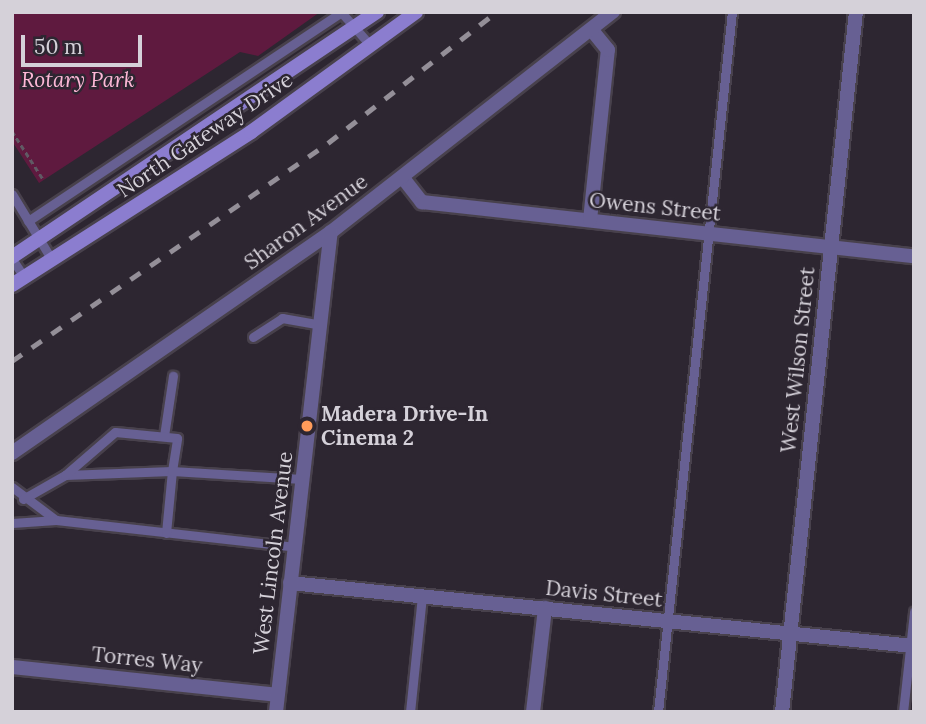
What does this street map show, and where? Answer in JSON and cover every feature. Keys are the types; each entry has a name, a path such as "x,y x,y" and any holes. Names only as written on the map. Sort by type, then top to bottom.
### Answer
{"main road":[{"name":"North Gateway Drive","path":"12,258 377,12"},
{"name":"North Gateway Drive","path":"18,281 371,46 416,12"}],"street":[{"name":"Sharon Avenue","path":"12,453 331,232 613,12"},
{"name":"West Wilson Street","path":"782,712 856,12"},
{"path":"590,220 608,50 592,30"},
{"name":"Owens Street","path":"403,178 422,202 914,256"},
{"name":"West Lincoln Avenue","path":"276,712 331,232"},
{"name":"Davis Street","path":"290,583 912,646"},
{"path":"533,712 545,608"},
{"name":"Torres Way","path":"12,667 278,695"}],"lane":[{"path":"28,221 341,12 371,46"},
{"path":"658,712 732,12"},
{"path":"12,194 52,260"},
{"path":"12,258 18,281"},
{"path":"253,337 282,318 320,325"},
{"path":"163,436 173,376"},
{"path":"23,499 65,475 114,432 177,438 166,533"},
{"path":"65,475 172,471 302,480"},
{"path":"12,487 23,499 56,520"},
{"path":"12,523 56,520 295,547"},
{"path":"410,712 422,596"},
{"path":"903,712 914,611"}],"path":[{"path":"12,131 43,179"}],"green space":[{"name":"Rotary Park","path":"12,12 320,12 258,56 240,52 39,183 12,141"}],"railway":[{"path":"12,361 328,143 496,12"}],"place":[{"name":"Madera Drive-In Cinema 2","path":"307,426"}]}
